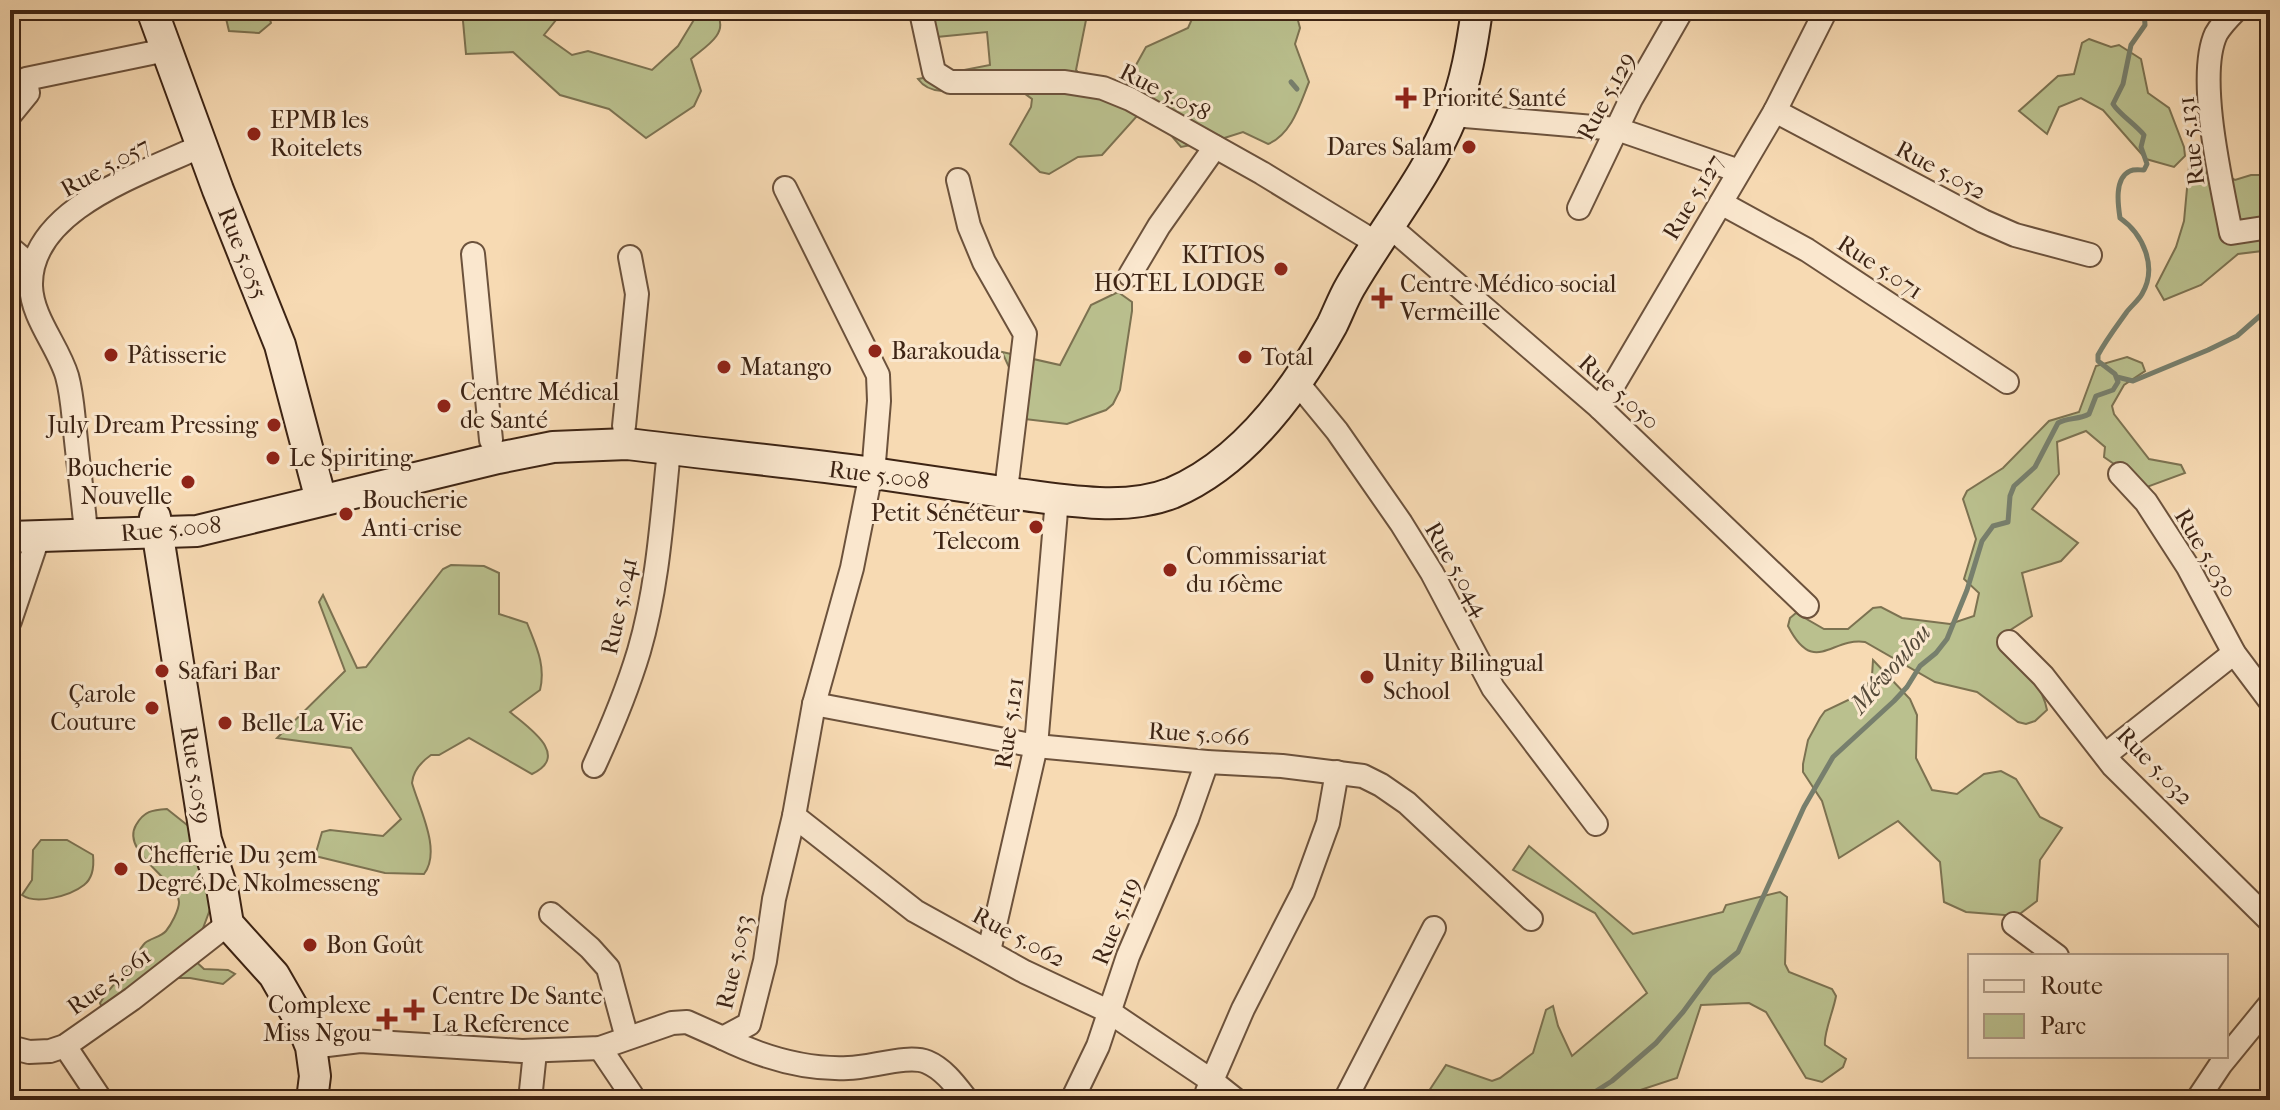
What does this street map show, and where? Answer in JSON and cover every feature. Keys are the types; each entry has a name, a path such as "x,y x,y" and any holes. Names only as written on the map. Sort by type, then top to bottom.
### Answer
{"main road":[{"name":"Rue 5.055","path":"152,10 201,146 280,345 319,493"},
{"name":"Rue 5.008","path":"10,523 156,525 197,531 250,520 319,493 491,440 549,426 624,426 1057,499 1142,502 1181,488 1235,452 1296,381 1440,110 1453,67 1462,10"},
{"name":"Rue 5.008","path":"319,493 553,447 627,444 1103,493 1138,491 1164,483 1224,446 1265,399 1377,231 1431,159 1453,115 1477,10"},
{"name":"Rue 5.008","path":"24,536 156,525"},
{"name":"Rue 5.059","path":"156,525 206,840 222,888 228,924"},
{"path":"228,924 274,975 301,1022 311,1047 315,1076 312,1100"}],"street":[{"name":"Rue 5.129","path":"1579,208 1631,99 1682,10"},
{"name":"Rue 5.127","path":"1600,408 1775,111 1826,10"},
{"name":"Rue 5.131","path":"2236,10 2216,33 2213,46 2210,72 2213,141 2231,233 2270,227"},
{"name":"Rue 5.058","path":"921,12 934,72 941,79 959,83 1065,82 1103,88 1130,99 1377,231"},
{"path":"10,115 28,93 26,79 166,50"},
{"name":"Rue 5.052","path":"1775,111 1992,226 2090,255"},
{"path":"1453,115 1617,129 1739,171"},
{"name":"Rue 5.057","path":"31,286 33,266 43,244 59,223 80,205 201,146"},
{"path":"1130,275 1159,226 1215,147"},
{"path":"958,180 969,226 984,262 1025,334 1007,482"},
{"name":"Rue 5.053","path":"311,1047 360,1041 535,1052 600,1048 672,1023 687,1022 723,1038 749,1024 765,961 774,899 794,816 814,704 852,568 872,467 879,401 878,375 785,188"},
{"name":"Rue 5.071","path":"1721,203 1807,250 2007,382"},
{"name":"Rue 5.050","path":"1377,231 1600,408 1807,606"},
{"path":"10,248 23,259 34,304 67,375 85,522"},
{"path":"473,254 491,440"},
{"path":"624,426 637,294 630,257"},
{"name":"Rue 5.044","path":"1296,381 1337,431 1401,523 1432,573 1493,688 1596,824"},
{"name":"Rue 5.041","path":"594,766 610,733 639,650 656,560 669,450"},
{"name":"Rue 5.030","path":"2120,474 2146,502 2188,567 2234,653 2268,693"},
{"name":"Rue 5.121","path":"989,951 1036,746 1057,499"},
{"path":"10,621 24,536"},
{"name":"Rue 5.032","path":"2009,642 2043,676 2105,755 2270,921"},
{"path":"2105,755 2234,653"},
{"name":"Rue 5.066","path":"814,704 1036,746 1282,766 1363,776 1407,803 1531,919"},
{"name":"Rue 5.119","path":"1072,1100 1098,1046 1128,956 1187,819 1207,762"},
{"path":"1236,1100 1209,1094 1243,1009 1303,892 1328,823 1337,772"},
{"name":"Rue 5.062","path":"794,816 915,911 1025,972 1108,1011 1209,1094"},
{"path":"551,914 608,968 627,1038"},
{"name":"Rue 5.061","path":"10,1047 29,1052 50,1051 65,1046 132,999 228,924"},
{"path":"2014,924 2054,954"},
{"path":"1345,1100 1434,928"},
{"path":"2228,1046 2270,1004"},
{"path":"723,1038 769,1059 795,1064 845,1069 915,1059 927,1062 940,1070 967,1100"},
{"path":"65,1046 101,1100"},
{"path":"600,1048 635,1100"},
{"path":"530,1100 535,1052"},
{"path":"2197,1100 2214,1060"}],"green space":[{"path":"224,10 267,10 271,23 259,33 229,31"},
{"path":"462,10 564,10 544,35 572,55 588,51 652,70 678,46 701,12 718,16 720,29 713,40 691,59 701,91 694,106 646,138 609,109 560,95 513,52 466,54"},
{"path":"938,10 1088,10 1076,70 1086,82 1110,89 1126,83 1146,47 1188,28 1196,10 1292,10 1296,13 1300,28 1295,44 1309,82 1289,126 1268,144 1243,132 1181,147 1159,121 1144,114 1136,117 1102,155 1078,157 1049,174 1040,172 1010,144 1031,107 1032,99 1029,96 997,84 934,90 918,79 990,65 987,32 926,38"},
{"path":"2089,39 2111,47 2119,45 2141,59 2148,93 2169,108 2184,147 2185,156 2174,167 2146,159 2103,110 2081,98 2059,107 2047,134 2019,111 2058,76 2074,74 2082,43"},
{"path":"2195,149 2212,168 2235,180 2251,175 2270,175 2270,250 2238,254 2201,285 2164,300 2156,286 2176,247 2184,221 2190,156"},
{"path":"1118,292 1132,302 1132,311 1120,390 1113,404 1106,410 1067,424 1016,418 1019,389 1002,352 1060,365 1091,305"},
{"path":"2127,357 2142,363 2145,371 2124,385 2112,406 2114,414 2149,459 2181,465 2185,473 2147,487 2104,457 2105,447 2086,431 2057,442 2059,474 2032,509 2078,543 2061,561 2022,573 2032,616 1998,638 2040,690 2047,710 2035,721 2026,724 2018,722 1977,692 1935,682 1865,642 1815,652 1797,641 1788,626 1790,618 1796,613 1824,629 1848,629 1873,608 1881,607 1902,618 1950,624 1974,616 1979,593 1964,579 1976,539 1963,499 1967,491 2003,468 2049,421 2079,412 2096,366"},
{"path":"451,565 484,566 499,573 499,614 527,623 537,648 542,681 540,690 510,712 542,741 548,758 532,774 469,738 424,761 412,783 430,842 429,865 424,874 385,873 315,856 322,832 330,830 383,836 401,819 351,748 277,738 345,671 319,602 323,595 357,668 366,667 443,569"},
{"path":"1873,660 1910,699 1917,715 1916,758 1932,790 1957,794 1984,774 2001,771 2016,779 2040,817 2062,828 2040,860 2037,901 2017,916 1966,912 1944,902 1940,862 1898,821 1839,858 1822,801 1803,772 1803,764 1808,740 1820,718 1825,711 1863,693 1872,676"},
{"path":"167,809 206,840 215,896 192,958 204,969 228,970 235,974 223,984 172,978 102,1008 100,1003 143,945 166,931 178,909 176,893 142,855 133,835 145,814"},
{"path":"41,840 67,840 93,855 92,871 87,882 70,893 53,898 36,899 22,895 32,880 33,850"},
{"path":"1529,846 1633,934 1723,912 1726,905 1780,892 1787,897 1785,964 1789,972 1832,989 1836,996 1825,1045 1846,1059 1843,1067 1822,1082 1806,1078 1766,1012 1749,1003 1701,1005 1677,1078 1610,1100 1423,1100 1446,1065 1492,1081 1500,1078 1533,1053 1546,1010 1553,1006 1558,1026 1572,1056 1647,993 1595,913 1513,870"}],"waterway":[{"name":"Méwoulou","path":"1575,1100 1612,1081 1656,1043 1711,974 1738,952 1804,807 1833,757 1894,701 1920,666 1947,639 1982,541 1993,526 2008,522 2014,486 2035,467 2058,423 2089,414 2096,396 2113,390 2118,382 2115,374 2098,361 2098,355 2142,294 2149,273 2146,252 2135,233 2120,218 2118,206 2121,179 2132,170 2144,170 2147,164 2141,147 2144,135 2113,104 2123,84 2131,45 2145,25 2144,10"},
{"path":"1291,82 1297,89"},
{"path":"2117,377 2133,381 2208,350 2237,336 2270,307"}],"place":[{"name":"Priorité Santé","path":"1406,98"},
{"name":"EPMB les Roitelets","path":"254,134"},
{"name":"Dares Salam","path":"1469,147"},
{"name":"KITIOS HOTEL LODGE","path":"1281,269"},
{"name":"Centre Médico-social Vermeille","path":"1382,298"},
{"name":"Barakouda","path":"875,351"},
{"name":"Pâtisserie","path":"111,355"},
{"name":"Total","path":"1245,357"},
{"name":"Matango","path":"724,367"},
{"name":"Centre Médical de Santé","path":"444,406"},
{"name":"July Dream Pressing","path":"274,425"},
{"name":"Le Spiriting","path":"273,458"},
{"name":"Boucherie Nouvelle","path":"188,482"},
{"name":"Boucherie Anti-crise","path":"346,514"},
{"name":"Petit Sénéteur Telecom","path":"1036,527"},
{"name":"Commissariat du 16ème","path":"1170,570"},
{"name":"Safari Bar","path":"162,671"},
{"name":"Unity Bilingual School","path":"1367,677"},
{"name":"Çarole Couture","path":"152,708"},
{"name":"Belle La Vie","path":"225,723"},
{"name":"Chefferie Du 3em Degré De Nkolmesseng","path":"121,869"},
{"name":"Bon Goût","path":"310,945"},
{"name":"Centre De Sante La Reference","path":"414,1010"},
{"name":"Complexe Miss Ngou","path":"387,1019"}]}
